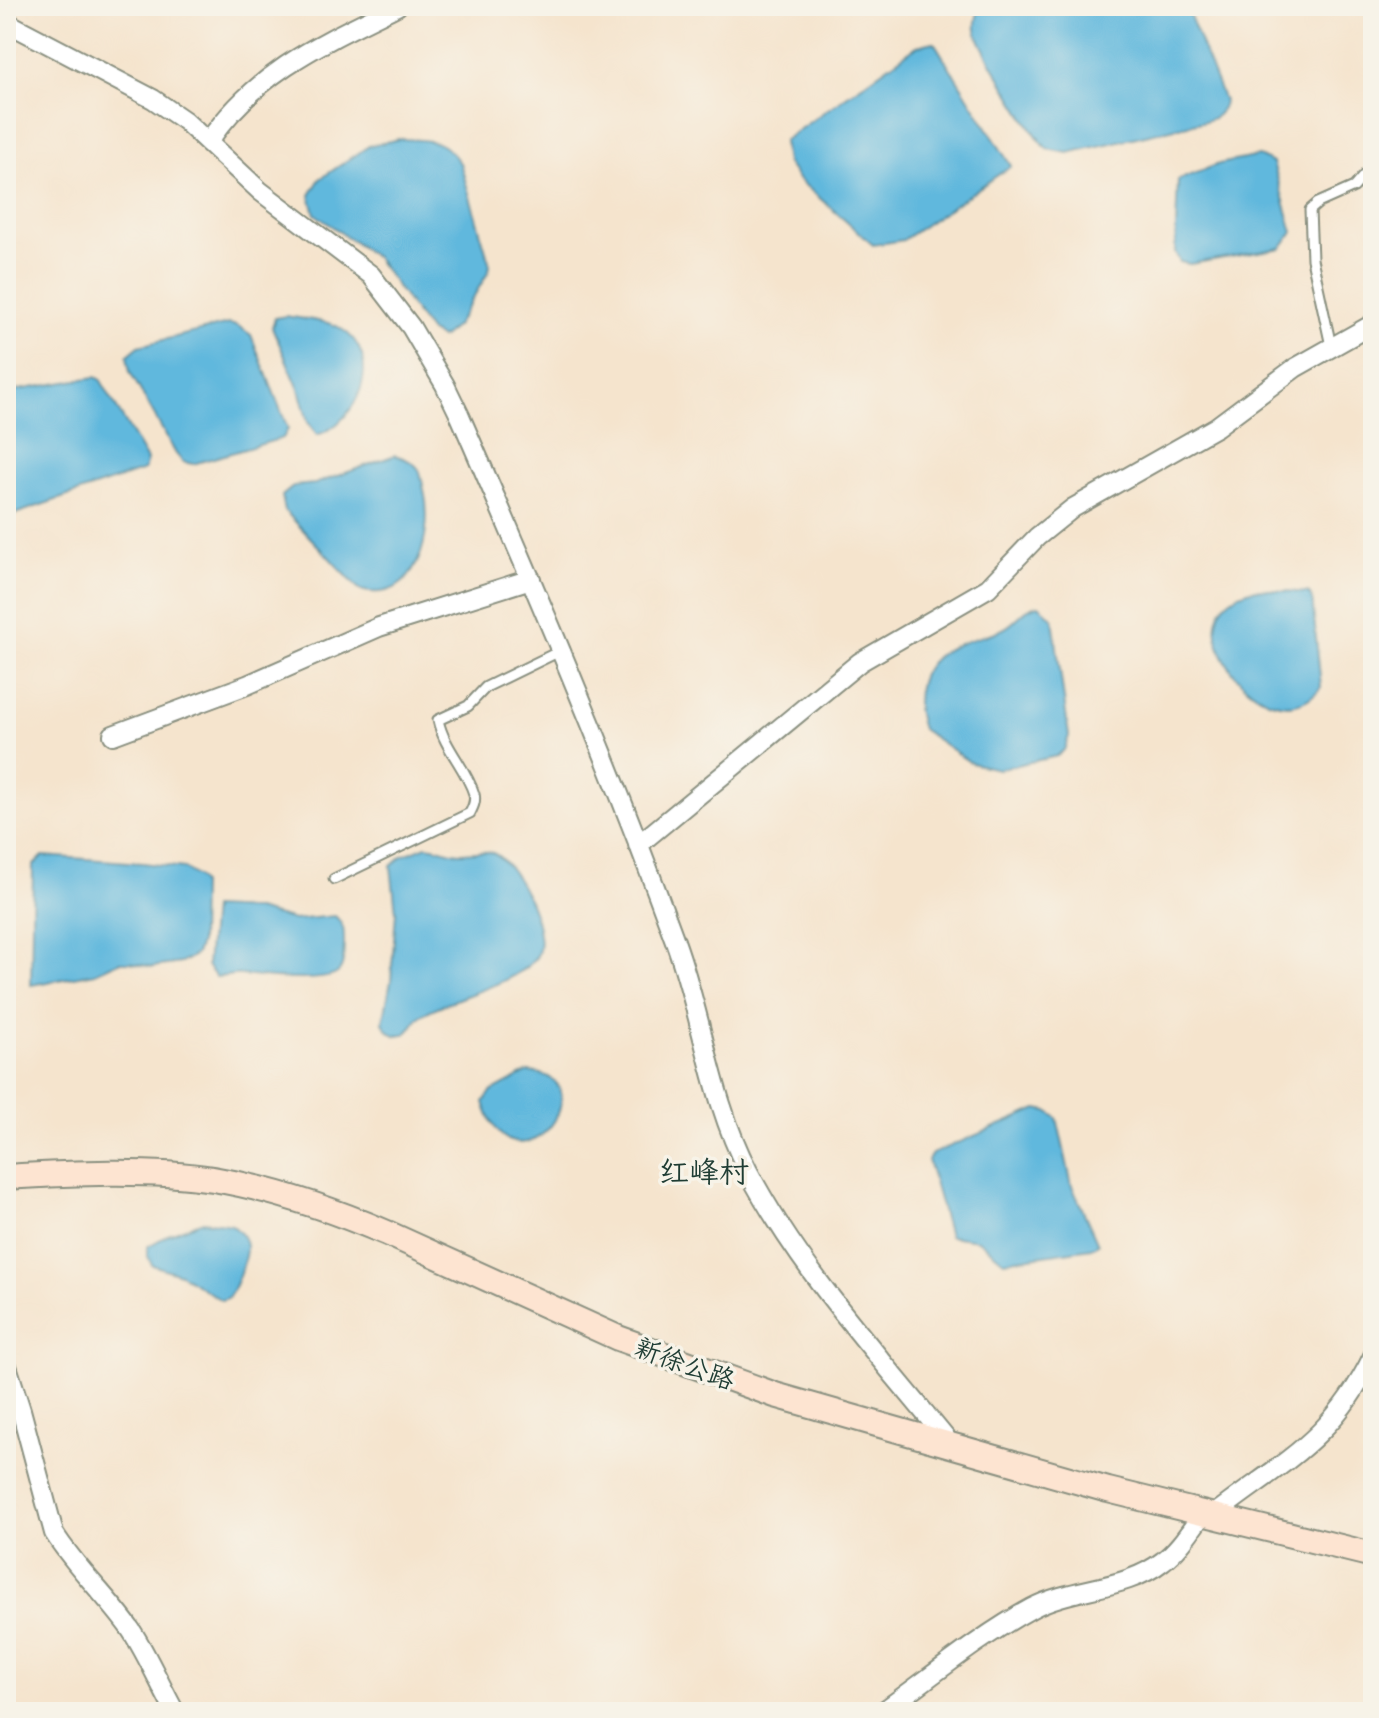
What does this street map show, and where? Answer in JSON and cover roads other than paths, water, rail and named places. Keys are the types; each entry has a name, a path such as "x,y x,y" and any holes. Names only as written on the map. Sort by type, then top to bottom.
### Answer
{"main road":[{"name":"新徐公路","path":"6,1177 116,1174 210,1179 276,1193 349,1216 566,1316 671,1359 775,1395 1206,1516 1373,1555"}],"street":[{"path":"208,142 233,109 271,75 397,6"},
{"path":"6,22 153,99 185,121 260,191 371,275 411,327 445,385 562,650 684,966 720,1107 752,1178 812,1273 952,1446"},
{"path":"638,845 860,662 988,588 1037,537 1073,508 1216,427 1295,368 1373,324"},
{"path":"113,735 247,685 379,627 531,579"},
{"path":"882,1712 1036,1606 1065,1595 1123,1582 1151,1569 1175,1551 1206,1516 1290,1460 1325,1429 1354,1392 1373,1356"},
{"path":"6,1363 54,1533 131,1630 175,1712"}],"lane":[{"path":"1331,346 1312,259 1310,210 1318,203 1354,187 1373,165"},
{"path":"334,879 470,813 474,806 473,794 441,735 438,720 468,706 486,687 562,650"}],"water":[{"path":"981,6 1186,6 1224,101 1222,109 1216,117 1205,121 1068,153 1047,149 1008,91 980,40 976,24"},
{"path":"934,42 1011,166 903,240 873,245 798,179 786,162 783,141 917,46"},
{"path":"399,139 440,144 460,163 490,265 456,326 441,338 430,332 376,258 315,214 310,195 320,179 369,146"},
{"path":"1259,156 1273,163 1293,232 1281,248 1190,264 1180,262 1175,252 1178,180 1219,164"},
{"path":"286,316 321,321 340,328 354,340 362,355 364,371 354,403 344,417 317,435 308,422 299,389 272,327 275,318"},
{"path":"228,324 238,326 251,335 288,429 283,438 193,464 183,462 130,372 127,356 139,346"},
{"path":"95,377 100,379 147,460 144,470 6,517 6,392"},
{"path":"395,455 412,463 421,475 426,507 423,544 418,562 396,587 380,592 360,590 285,511 282,496 294,486 315,484"},
{"path":"1257,589 1309,593 1312,598 1321,687 1299,703 1274,703 1251,690 1231,670 1219,645 1217,621 1229,601"},
{"path":"1039,605 1053,619 1069,736 1064,750 1057,756 998,769 971,763 922,729 917,706 924,672 950,648 1003,629 1028,609"},
{"path":"426,846 458,853 489,852 502,860 530,902 539,936 539,950 534,960 512,977 423,1014 408,1032 396,1035 388,1031 383,1023 391,981 396,912 391,866 402,856"},
{"path":"43,856 184,868 201,883 200,943 196,954 181,963 152,967 119,962 95,973 31,985 33,866"},
{"path":"212,908 256,910 294,920 335,916 344,932 341,969 328,977 317,978 216,977 207,966"},
{"path":"528,1072 551,1079 561,1094 559,1111 549,1128 533,1140 515,1142 498,1131 484,1102 491,1092"},
{"path":"1037,1109 1048,1111 1057,1118 1072,1186 1098,1244 1091,1248 1004,1261 978,1240 949,1236 928,1160 932,1154"},
{"path":"203,1221 232,1225 245,1241 244,1261 238,1278 228,1298 221,1300 180,1274 152,1265 147,1255 147,1247"}],"district":[{"name":"红峰村","path":"704,1171"}]}
